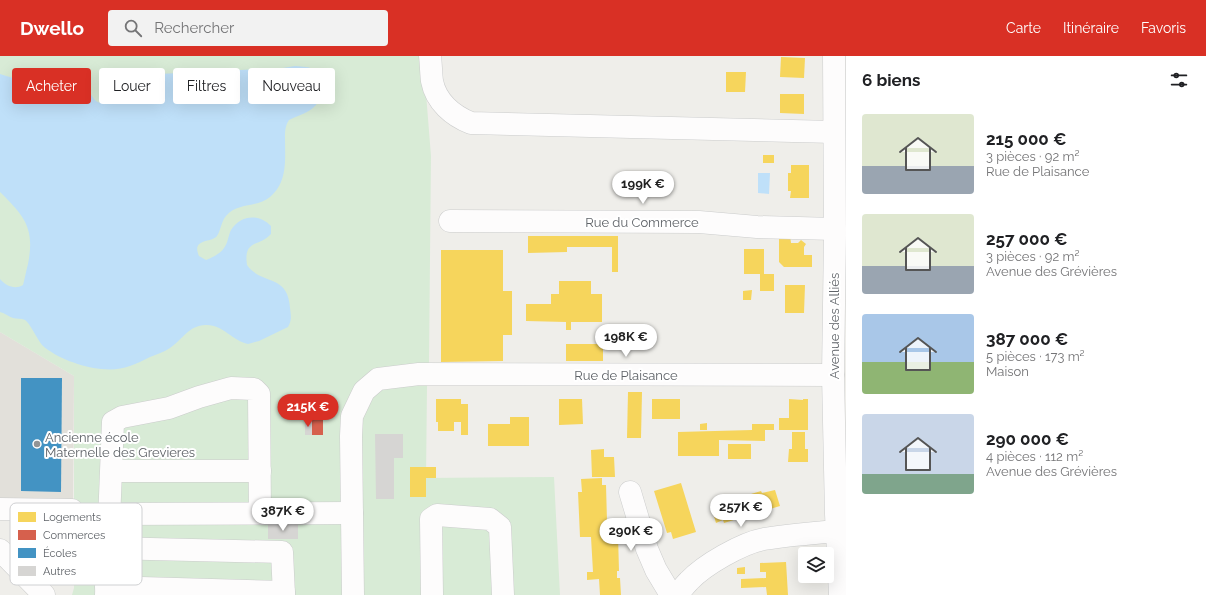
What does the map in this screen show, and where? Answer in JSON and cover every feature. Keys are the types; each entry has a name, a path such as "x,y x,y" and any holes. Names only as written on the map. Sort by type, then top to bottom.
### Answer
{"street":[{"path":"430,56 432,82 442,102 450,112 471,123 834,132"},
{"name":"Avenue des Alliés","path":"834,56 834,132 840,261 833,375 840,520 840,595"},
{"name":"Rue du Commerce","path":"450,221 699,222 838,233"},
{"name":"Rue de Plaisance","path":"353,595 352,416 364,392 378,379 419,374 833,375"},
{"path":"111,503 113,422 122,417 170,408 199,397 231,388 254,389 259,394 260,513"},
{"path":"112,471 260,471"},
{"path":"630,492 656,570 671,595"},
{"path":"0,509 10,509"},
{"path":"142,514 352,513"},
{"path":"432,595 431,519 437,515 490,519 500,528 503,595"},
{"path":"677,595 690,580 706,567 745,545 762,539 840,520"},
{"path":"106,591 284,594 282,552 142,549"},
{"path":"0,550 10,560"},
{"path":"34,585 44,595"}],"shaded area":[{"name":"Ancienne école Maternelle des Grevieres","path":"0,332 74,376 73,500 0,500"}],"green space":[{"path":"0,56 423,56 431,156 426,478 554,477 560,595 72,595 74,585 142,585 142,503 74,503 74,376 0,332"}],"water":[{"path":"295,66 311,68 283,68"},
{"path":"240,70 248,70 248,104 316,104 313,108 289,120 287,124 285,134 283,177 276,191 270,197 259,203 242,207 231,212 224,218 217,236 200,244 197,250 199,256 206,260 216,255 226,244 231,230 239,221 244,219 261,219 271,226 271,234 267,238 250,247 246,257 247,265 260,276 273,281 285,289 291,313 291,320 288,327 259,341 248,344 238,340 223,330 213,326 201,325 191,329 170,348 138,363 115,369 101,369 78,364 54,354 42,345 25,320 13,318 0,312 0,279 5,284 14,287 23,285 30,252 30,241 29,232 22,216 0,192 0,74 12,78 12,104 91,104 91,95 99,104 165,104 165,74 173,73 173,104 240,104"},
{"path":"758,173 770,173 769,194 758,193"}],"building: Logements":[{"path":"781,57 805,58 804,78 780,77"},
{"path":"726,72 746,72 745,92 726,92"},
{"path":"780,94 804,94 804,114 780,113"},
{"path":"763,155 774,155 774,163 763,163"},
{"path":"791,165 809,165 809,198 790,198 791,191 788,191 788,173 791,173"},
{"path":"779,235 790,235 791,243 798,243 801,240 806,244 804,247 804,255 812,255 812,267 784,267 779,262"},
{"path":"528,236 618,236 618,272 612,272 612,247 567,247 567,252 528,253"},
{"path":"744,249 764,249 764,274 774,274 774,291 760,291 760,274 744,274"},
{"path":"441,250 503,250 503,291 512,291 512,335 503,335 503,361 441,362"},
{"path":"559,281 591,281 591,294 602,294 602,322 571,322 571,330 566,330 566,322 526,321 526,304 551,304 551,294 559,294"},
{"path":"785,285 805,285 804,313 785,313"},
{"path":"752,290 751,300 743,300 743,291"},
{"path":"566,344 603,344 603,361 566,361"},
{"path":"628,392 642,392 641,438 627,438"},
{"path":"436,399 461,399 461,404 468,404 468,435 461,435 461,422 454,422 454,431 438,431 438,422 436,422"},
{"path":"559,399 582,399 583,424 559,425"},
{"path":"652,399 680,399 680,419 652,419"},
{"path":"789,399 808,399 808,430 779,430 779,418 789,418"},
{"path":"510,417 529,417 529,446 488,446 488,424 510,424"},
{"path":"707,423 707,430 700,430 700,424"},
{"path":"752,424 774,424 774,430 765,430 765,441 719,440 719,456 678,456 678,432 752,430"},
{"path":"792,432 805,432 805,449 808,449 808,462 788,462 789,449 792,449"},
{"path":"728,444 751,444 751,459 728,459"},
{"path":"604,449 604,457 614,457 615,477 592,477 591,450"},
{"path":"410,467 436,467 436,478 426,478 426,497 410,497"},
{"path":"602,478 602,485 606,485 606,536 618,535 619,571 617,571 617,578 620,578 621,595 600,595 599,579 587,580 587,572 593,572 591,537 580,537 578,492 582,492 581,479"},
{"path":"681,483 696,532 673,539 671,532 667,533 654,491"},
{"path":"775,490 780,506 724,523 723,520 716,523 711,506 761,491 762,493"},
{"path":"786,562 788,595 767,595 766,587 741,588 741,579 766,578 766,572 760,572 760,563"},
{"path":"745,567 745,574 737,574 737,568"}],"building: Commerces":[{"path":"312,420 323,420 323,435 312,435"}],"building: Écoles":[{"path":"21,378 62,378 61,492 21,491"}],"building: Autres":[{"path":"305,420 312,420 312,435 305,435"},
{"path":"375,434 403,434 403,458 394,458 394,499 376,499"},
{"path":"268,524 298,524 298,539 268,539"}],"place":[{"name":"Ancienne école Maternelle des Grevieres","path":"37,444"}]}
